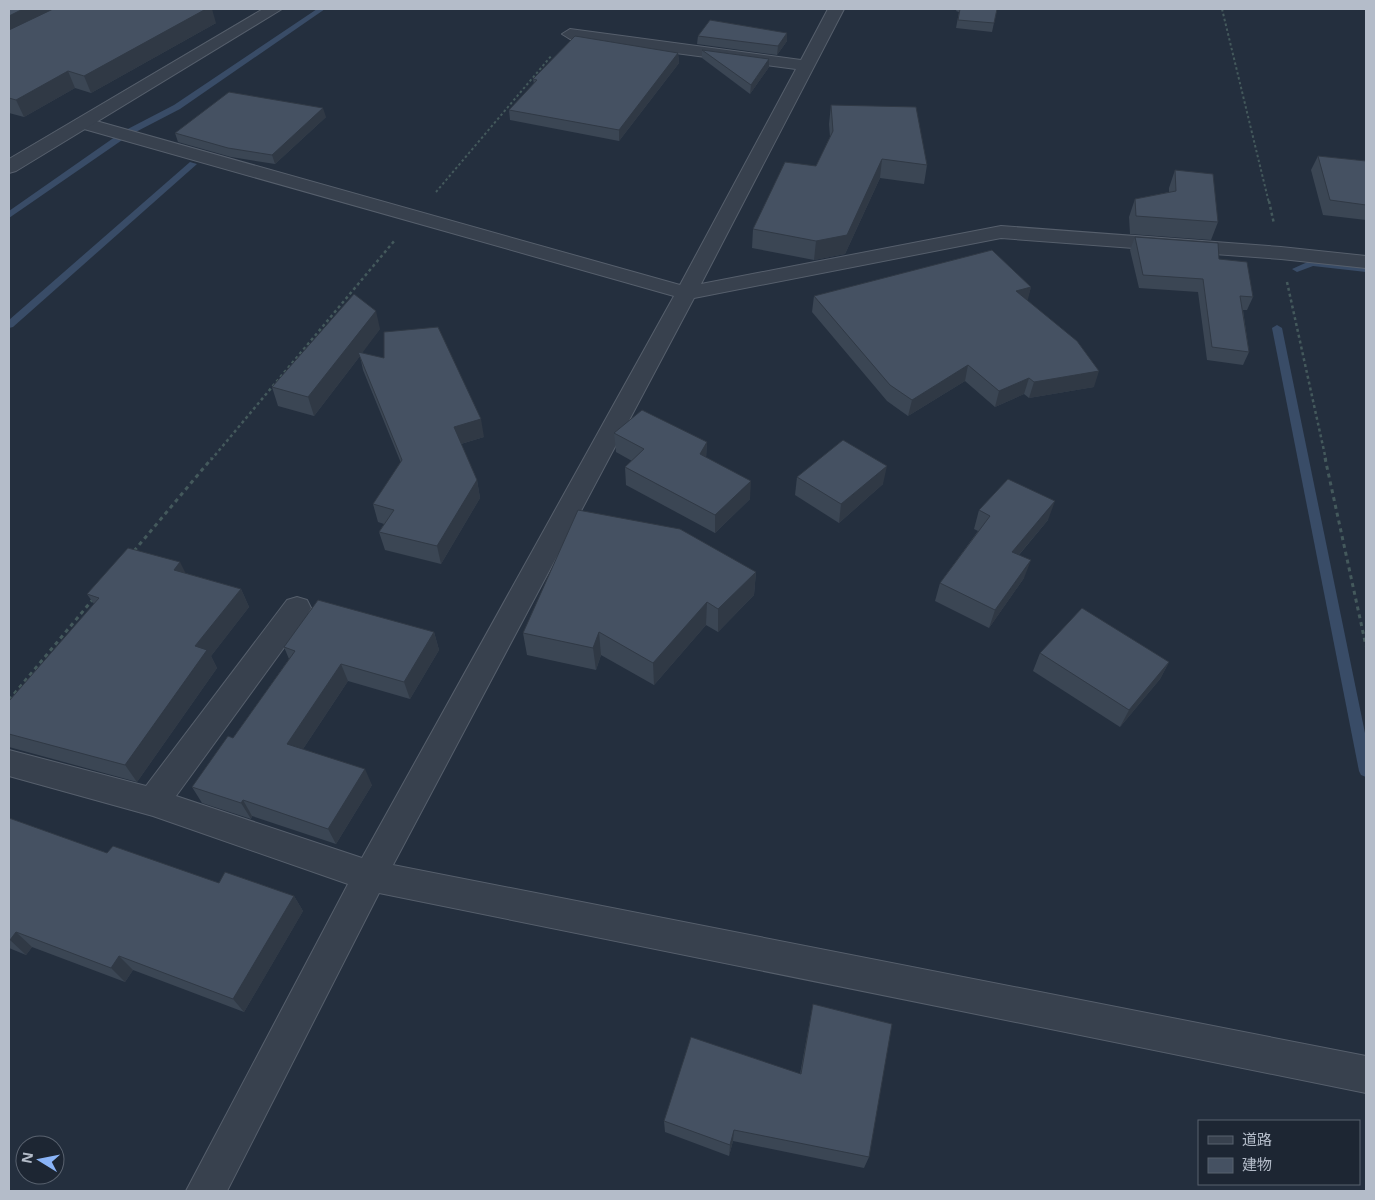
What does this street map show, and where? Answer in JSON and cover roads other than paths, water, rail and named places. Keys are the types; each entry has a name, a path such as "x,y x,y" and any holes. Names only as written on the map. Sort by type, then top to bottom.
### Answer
{"street":[{"path":"9,167 274,9"},
{"path":"206,1191 370,876 686,293 836,9"},
{"path":"570,34 807,66"},
{"path":"83,123 686,293 1001,232 1281,253 1366,262"},
{"path":"152,802 297,608"},
{"path":"9,763 152,802 370,876 1366,1075"}],"waterway":[{"path":"9,215 125,134 177,107 321,9"},
{"path":"9,325 193,164"},
{"path":"1297,269 1312,263 1366,269"},
{"path":"1277,328 1366,771"}]}
